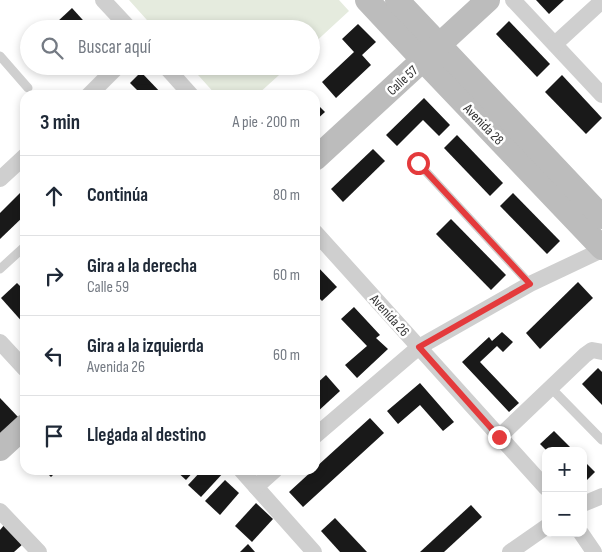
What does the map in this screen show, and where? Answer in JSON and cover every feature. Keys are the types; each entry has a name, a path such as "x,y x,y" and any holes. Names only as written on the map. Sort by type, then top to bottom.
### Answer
{"main road":[{"name":"Avenida 28","path":"367,0 431,53 602,217"},
{"name":"Avenida 28","path":"397,0 431,53 602,249"},
{"name":"Calle 57","path":"320,154 488,0"},
{"path":"0,449 20,431"}],"street":[{"path":"103,0 122,20"},
{"path":"513,0 602,95"},
{"path":"555,44 602,1"},
{"path":"94,90 109,75"},
{"path":"173,75 187,90"},
{"path":"0,179 20,161"},
{"name":"Avenida 26","path":"320,238 542,484"},
{"path":"320,432 419,347 530,284 602,249"},
{"path":"0,342 20,364"},
{"path":"499,437 585,355 592,350 602,352"},
{"path":"245,475 314,552"},
{"path":"256,487 269,475"},
{"path":"587,502 602,496"},
{"path":"0,511 32,550"},
{"path":"510,552 542,530"},
{"path":"585,537 594,552"}],"lane":[{"path":"2,62 28,88"},
{"path":"418,163 530,284"},
{"path":"0,269 20,251"},
{"path":"551,388 602,440"}],"shaded area":[{"path":"129,0 339,0 349,11 320,38 320,20 147,20"},
{"path":"198,75 279,75 263,90 212,90"}],"building":[{"path":"536,0 564,0 549,14"},
{"path":"72,8 83,20 59,20"},
{"path":"509,21 550,64 537,77 496,34"},
{"path":"358,24 376,42 362,55 371,65 336,98 322,82 354,52 342,39"},
{"path":"138,75 144,75 158,90 137,90 130,83"},
{"path":"562,75 602,118 586,134 545,92"},
{"path":"424,98 450,125 439,136 423,120 397,146 386,135"},
{"path":"320,107 325,112 320,116"},
{"path":"457,135 503,183 490,196 444,148"},
{"path":"373,149 385,161 343,202 331,189"},
{"path":"20,193 20,220 0,239 0,213"},
{"path":"513,193 560,241 547,254 500,206"},
{"path":"451,219 506,275 491,290 436,234"},
{"path":"320,269 337,287 322,301 320,299"},
{"path":"578,282 593,298 540,349 526,333"},
{"path":"17,283 20,286 20,319 1,298"},
{"path":"354,307 380,335 376,338 388,349 357,378 345,365 367,346 341,319"},
{"path":"502,332 513,342 503,352 497,346 480,362 519,403 509,412 462,362 489,337 492,341"},
{"path":"598,368 602,372 602,405 582,384"},
{"path":"326,375 340,391 320,409 320,380"},
{"path":"420,383 454,422 443,431 420,405 398,424 387,411"},
{"path":"0,398 19,418 0,436"},
{"path":"370,418 384,433 303,507 289,492 308,475 320,475 320,463"},
{"path":"554,431 570,447 543,447 540,444"},
{"path":"587,464 595,472 587,480"},
{"path":"180,475 190,475 186,480"},
{"path":"197,475 221,475 201,497 188,485"},
{"path":"225,480 239,493 220,515 205,501"},
{"path":"256,503 273,519 252,542 235,526"},
{"path":"471,505 482,517 444,552 420,552"},
{"path":"335,518 367,552 340,552 321,531"},
{"path":"5,524 24,543 14,552 0,552 0,530"},
{"path":"248,544 255,552 240,552"}],"route":[{"path":"418,163 530,284 419,347 499,437"}]}
